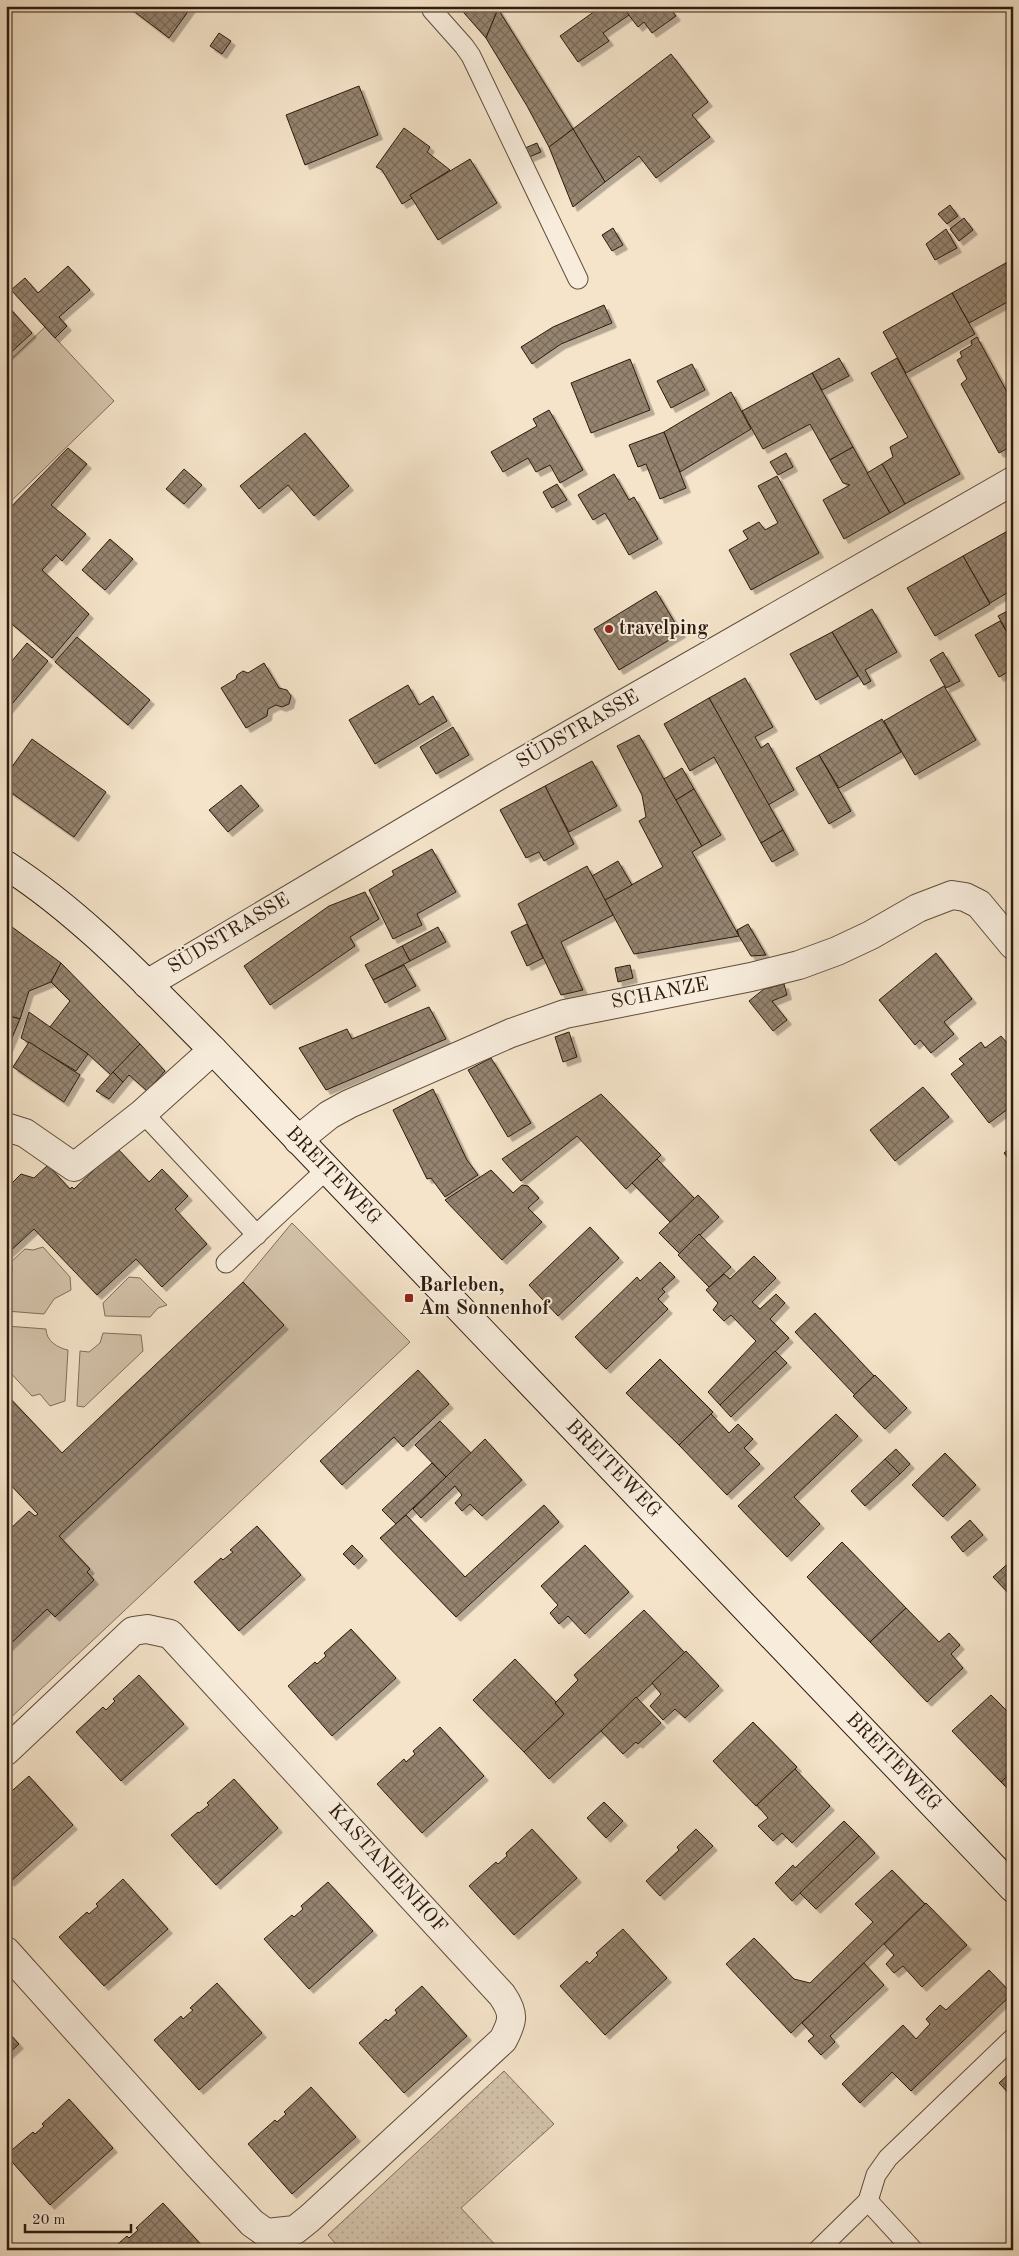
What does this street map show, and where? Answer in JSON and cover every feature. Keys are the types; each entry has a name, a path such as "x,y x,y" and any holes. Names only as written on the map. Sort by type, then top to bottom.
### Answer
{"street":[{"name":"SÜDSTRASSE","path":"147,984 496,777 1013,481"},
{"name":"BREITEWEG","path":"6,865 74,914 112,948 213,1050 1013,1888"},
{"name":"SCHANZE","path":"298,1140 329,1116 349,1104 511,1033 565,1014 751,977 799,965 837,951 871,935 918,908 952,895 965,897 979,904 1013,946"},
{"path":"6,1127 24,1133 74,1168 143,1113 213,1050"},
{"name":"KASTANIENHOF","path":"6,1752 133,1631 147,1629 170,1634 482,1973 510,2007 512,2024 503,2040 496,2047 310,2218 295,2230 266,2241 252,2223 6,1951"}],"lane":[{"path":"431,6 432,10 464,46 470,56 578,279"},
{"path":"143,1113 257,1235"},
{"path":"226,1264 327,1169"},
{"path":"818,2250 868,2201 876,2175 888,2158 1013,2038"},
{"path":"868,2201 913,2250"}],"shaded area":[{"path":"45,327 114,401 6,506 6,364"},
{"path":"292,1223 410,1342 6,1722 6,1648 47,1609 55,1617 94,1580 87,1572 90,1569 59,1536 283,1325 243,1282"},
{"path":"43,1247 70,1277 71,1290 54,1299 44,1314 6,1311 6,1278 12,1271 11,1262 25,1249 33,1250"},
{"path":"129,1277 140,1278 167,1305 158,1308 150,1317 105,1316 103,1303"},
{"path":"6,1326 46,1329 48,1337 53,1343 60,1348 68,1350 65,1401 50,1406 40,1394 32,1396 6,1368"},
{"path":"103,1333 141,1335 143,1351 84,1407 77,1406 80,1351 89,1352 100,1343"},
{"path":"504,2071 554,2124 461,2208 500,2250 341,2250 328,2235"}],"building":[{"path":"127,6 192,6 169,38"},
{"path":"458,6 496,6 498,9 486,38"},
{"path":"602,6 622,6 629,15 603,33 609,41 578,62 560,36"},
{"path":"622,6 668,6 676,16 652,33 644,22 638,27"},
{"path":"498,9 573,129 549,147 486,38"},
{"path":"219,33 231,41 222,54 210,46"},
{"path":"671,54 708,102 692,115 710,137 656,178 639,156 605,182 573,129"},
{"path":"359,86 378,135 305,165 286,115"},
{"path":"404,128 430,147 427,152 450,170 410,195 412,198 402,204 382,170 376,167"},
{"path":"573,129 605,182 573,207 549,147"},
{"path":"537,143 541,152 529,157 525,148"},
{"path":"470,159 497,203 438,240 410,195"},
{"path":"950,205 958,216 947,224 938,214"},
{"path":"964,218 973,230 959,241 950,229"},
{"path":"613,228 623,245 612,251 602,235"},
{"path":"946,229 957,248 935,260 926,244"},
{"path":"1013,259 1013,299 969,323 952,293"},
{"path":"68,266 90,290 59,317 67,326 55,338 11,290 25,278 38,293"},
{"path":"952,293 975,334 906,373 883,332"},
{"path":"6,304 32,333 6,357"},
{"path":"604,305 612,323 561,344 532,364 521,347 553,327"},
{"path":"977,337 1013,403 1013,445 999,453 961,384 967,379 957,360 962,357 960,352 972,345 971,341"},
{"path":"839,358 849,376 822,390 812,373"},
{"path":"897,358 960,474 905,504 882,464 893,457 890,447 908,437 871,373"},
{"path":"630,359 650,410 591,433 571,383"},
{"path":"692,364 705,390 671,408 657,381"},
{"path":"812,373 853,447 830,460 810,424 763,449 742,411"},
{"path":"731,392 751,429 680,472 664,432"},
{"path":"549,410 583,470 560,483 550,465 536,472 528,458 503,472 491,452 537,426 533,419"},
{"path":"664,432 686,488 660,499 646,464 638,467 629,445"},
{"path":"305,433 349,486 314,516 288,485 259,509 240,486"},
{"path":"853,447 890,513 844,539 823,500 850,485 843,483 830,460"},
{"path":"68,448 87,464 51,505 86,534 62,561 56,555 42,570 89,614 52,658 6,619 6,512"},
{"path":"786,453 793,467 778,475 770,462"},
{"path":"882,464 905,504 890,513 867,473"},
{"path":"184,469 202,485 184,504 166,489"},
{"path":"614,474 629,500 634,497 658,539 629,555 605,513 593,520 578,495"},
{"path":"777,476 819,553 751,590 729,550 748,539 743,531 759,522 765,530 778,523 758,486"},
{"path":"557,484 567,500 552,508 543,492"},
{"path":"1013,528 1013,591 990,603 963,556"},
{"path":"110,539 133,559 105,590 82,570"},
{"path":"963,556 990,604 935,636 907,588"},
{"path":"656,591 681,633 619,670 594,629"},
{"path":"1013,608 1013,642 998,616"},
{"path":"872,609 897,652 865,670 871,681 864,685 832,632"},
{"path":"1000,621 1013,642 1013,669 999,677 975,635"},
{"path":"832,632 858,676 816,700 790,654"},
{"path":"77,637 150,700 128,725 55,662"},
{"path":"27,643 48,661 6,711 6,668"},
{"path":"943,652 960,681 946,688 930,660"},
{"path":"264,663 279,688 287,690 291,696 289,704 282,707 276,705 268,709 267,716 246,728 221,688 236,679 237,675 243,671 248,673"},
{"path":"745,678 773,727 755,737 761,748 768,743 794,790 768,805 709,698"},
{"path":"408,685 419,705 433,696 447,721 375,764 349,720"},
{"path":"944,686 976,740 915,775 884,721"},
{"path":"709,698 783,830 761,843 714,757 690,771 664,724"},
{"path":"882,719 901,752 839,788 819,755"},
{"path":"453,727 469,755 436,774 420,747"},
{"path":"639,735 702,846 692,852 739,936 634,954 605,900 663,867 639,821 646,817 642,795 617,746"},
{"path":"32,739 106,792 74,837 6,789 6,775"},
{"path":"819,755 851,811 829,824 796,768"},
{"path":"592,761 617,806 569,832 545,786"},
{"path":"682,768 694,789 676,800 664,779"},
{"path":"241,785 259,806 228,832 209,810"},
{"path":"545,786 574,844 544,861 539,852 526,858 500,810"},
{"path":"694,789 721,835 702,846 676,800"},
{"path":"783,830 794,850 772,862 761,843"},
{"path":"432,849 456,892 417,914 422,925 393,939 369,890 394,875 392,871"},
{"path":"618,861 632,885 605,900 592,876"},
{"path":"587,866 613,915 561,942 583,990 561,995 518,904"},
{"path":"365,892 379,919 350,937 355,946 270,1005 244,966 329,906"},
{"path":"8,924 61,963 51,982 29,991 20,1019 6,1015"},
{"path":"527,924 543,958 527,966 511,932"},
{"path":"748,924 766,955 751,956 739,936 737,930"},
{"path":"438,927 446,942 410,961 402,946"},
{"path":"402,946 410,961 373,980 365,965"},
{"path":"936,953 972,999 944,1022 954,1034 931,1053 920,1040 915,1045 879,1000"},
{"path":"61,963 140,1044 111,1075 88,1054 50,1027 70,1001 51,982"},
{"path":"404,965 416,986 385,1003 373,980"},
{"path":"630,965 633,978 618,982 615,968"},
{"path":"784,984 787,995 772,1001 787,1020 773,1031 749,1001 764,989"},
{"path":"429,1007 446,1039 326,1090 299,1048 347,1029 352,1039"},
{"path":"29,1012 88,1054 76,1071 21,1038"},
{"path":"6,1015 20,1019 6,1052"},
{"path":"569,1032 577,1057 563,1062 555,1037"},
{"path":"1001,1036 1013,1050 1013,1105 989,1123 951,1074 964,1064 959,1059 981,1042 985,1048"},
{"path":"29,1042 80,1075 64,1102 13,1067"},
{"path":"140,1044 165,1071 147,1091 129,1075 123,1082 113,1072"},
{"path":"491,1058 531,1123 508,1137 468,1070"},
{"path":"113,1072 123,1082 109,1099 96,1091"},
{"path":"923,1087 949,1117 895,1161 870,1130"},
{"path":"433,1089 467,1160 478,1175 445,1197 431,1178 427,1179 393,1110"},
{"path":"601,1094 661,1155 626,1189 577,1136 521,1181 502,1159"},
{"path":"1013,1146 1013,1165 1004,1153"},
{"path":"117,1148 149,1182 162,1169 188,1196 175,1209 207,1244 162,1287 136,1259 97,1295 34,1229 6,1255 6,1177 12,1183 21,1174 34,1178 48,1165 70,1189 72,1187 74,1189"},
{"path":"657,1159 695,1199 670,1222 632,1183"},
{"path":"491,1170 513,1193 522,1185 528,1186 539,1198 528,1208 542,1222 502,1260 445,1200"},
{"path":"698,1195 719,1217 680,1254 659,1233"},
{"path":"590,1227 619,1258 558,1316 529,1285"},
{"path":"699,1234 731,1267 709,1287 678,1255"},
{"path":"754,1256 776,1278 752,1302 760,1309 776,1294 785,1303 770,1319 789,1338 720,1405 708,1392 756,1341 731,1315 724,1321 713,1310 718,1303 706,1290 724,1274 730,1279"},
{"path":"660,1262 675,1277 662,1289 665,1292 658,1299 668,1309 606,1369 575,1337 637,1277 640,1281"},
{"path":"243,1282 284,1325 59,1536 90,1569 87,1572 94,1580 55,1617 47,1609 6,1648 6,1533 29,1511 35,1516 38,1514 6,1480 6,1394 62,1453"},
{"path":"815,1313 874,1376 855,1395 795,1332"},
{"path":"775,1351 787,1363 731,1417 720,1405"},
{"path":"660,1359 713,1412 679,1445 626,1393"},
{"path":"418,1370 449,1404 403,1447 394,1437 342,1485 320,1461"},
{"path":"875,1375 907,1408 885,1429 853,1396"},
{"path":"711,1414 729,1433 738,1424 753,1439 744,1448 760,1464 727,1495 679,1445"},
{"path":"836,1414 858,1436 794,1497 820,1524 787,1557 738,1506"},
{"path":"440,1421 471,1453 446,1477 415,1445"},
{"path":"485,1439 522,1480 482,1516 470,1504 462,1511 455,1503 462,1495 455,1486 421,1518 413,1509"},
{"path":"896,1449 910,1464 900,1474 885,1459"},
{"path":"945,1453 976,1485 943,1517 912,1485"},
{"path":"885,1459 900,1474 865,1506 851,1491"},
{"path":"432,1463 446,1477 396,1524 382,1510"},
{"path":"544,1505 559,1522 456,1617 380,1538 406,1515 465,1577"},
{"path":"970,1520 983,1535 963,1552 951,1537"},
{"path":"257,1526 301,1575 239,1631 194,1582 221,1558 223,1560 233,1552 230,1550"},
{"path":"842,1542 906,1608 870,1642 807,1577"},
{"path":"352,1545 363,1556 354,1565 343,1554"},
{"path":"585,1545 629,1592 585,1634 568,1616 559,1624 550,1613 558,1605 541,1586"},
{"path":"1013,1559 1013,1598 993,1577"},
{"path":"906,1608 939,1642 949,1633 960,1645 951,1654 963,1668 927,1702 870,1642"},
{"path":"644,1610 685,1653 549,1779 524,1752 564,1714 555,1703 578,1680 574,1675"},
{"path":"351,1629 396,1678 332,1736 288,1686 315,1662 317,1664 326,1656 324,1653"},
{"path":"686,1651 719,1686 685,1718 675,1709 663,1720 650,1706 661,1694 652,1683"},
{"path":"515,1659 556,1702 564,1714 524,1752 473,1700"},
{"path":"139,1675 184,1724 121,1781 76,1732 103,1707 106,1710 115,1701 113,1699"},
{"path":"991,1695 1013,1717 1013,1771 1001,1782 952,1731"},
{"path":"636,1697 661,1723 638,1744 636,1742 623,1754 601,1731"},
{"path":"753,1722 797,1767 756,1806 713,1761"},
{"path":"440,1727 484,1776 422,1833 377,1784 404,1759 406,1762 415,1754 413,1751"},
{"path":"795,1769 830,1806 792,1843 782,1833 773,1841 758,1826 768,1818 757,1805"},
{"path":"1013,1771 1013,1794 1001,1782"},
{"path":"29,1776 73,1825 10,1882 6,1878 6,1796"},
{"path":"234,1779 278,1828 216,1885 171,1835 209,1805 207,1803"},
{"path":"604,1802 623,1821 606,1838 587,1818"},
{"path":"844,1821 859,1836 792,1901 775,1883 793,1865 795,1868"},
{"path":"532,1829 577,1878 514,1935 469,1886 496,1862 498,1864 507,1856 506,1853"},
{"path":"696,1829 713,1846 660,1896 646,1881 679,1850 677,1847"},
{"path":"859,1836 875,1853 816,1909 800,1893"},
{"path":"892,1870 925,1904 791,2033 726,1964 754,1938 794,1979 810,1983 873,1922 855,1904"},
{"path":"123,1879 168,1929 104,1986 59,1937 87,1912 89,1914 98,1906 96,1904"},
{"path":"328,1882 373,1931 309,1989 264,1939 292,1915 294,1917 303,1909 301,1906"},
{"path":"926,1903 967,1945 922,1987 903,1966 894,1973 886,1964 894,1955 884,1944"},
{"path":"623,1929 667,1978 605,2035 560,1986 587,1961 589,1964 598,1955 596,1953"},
{"path":"864,1963 884,1985 830,2036 835,2042 821,2055 808,2041 814,2036 802,2023"},
{"path":"989,1970 1012,1994 911,2091 892,2072 860,2103 842,2084 903,2025 916,2039 930,2024 926,2019 940,2005 946,2010"},
{"path":"217,1983 262,2033 199,2090 154,2040 181,2016 183,2019 193,2010 190,2008"},
{"path":"422,1986 467,2036 404,2093 359,2043 386,2019 388,2021 397,2013 395,2010"},
{"path":"6,2030 19,2044 6,2056"},
{"path":"1013,2070 1013,2098 999,2083"},
{"path":"311,2087 356,2137 292,2194 248,2144 275,2120 277,2122 286,2114 284,2112"},
{"path":"69,2099 113,2148 50,2205 6,2155 33,2132 35,2134 44,2126 42,2124"},
{"path":"163,2203 206,2250 111,2250 127,2236 129,2238 138,2230 136,2228"}],"place":[{"name":"travelping","path":"609,629"},
{"name":"Barleben, Am Sonnenhof","path":"409,1298"}]}
